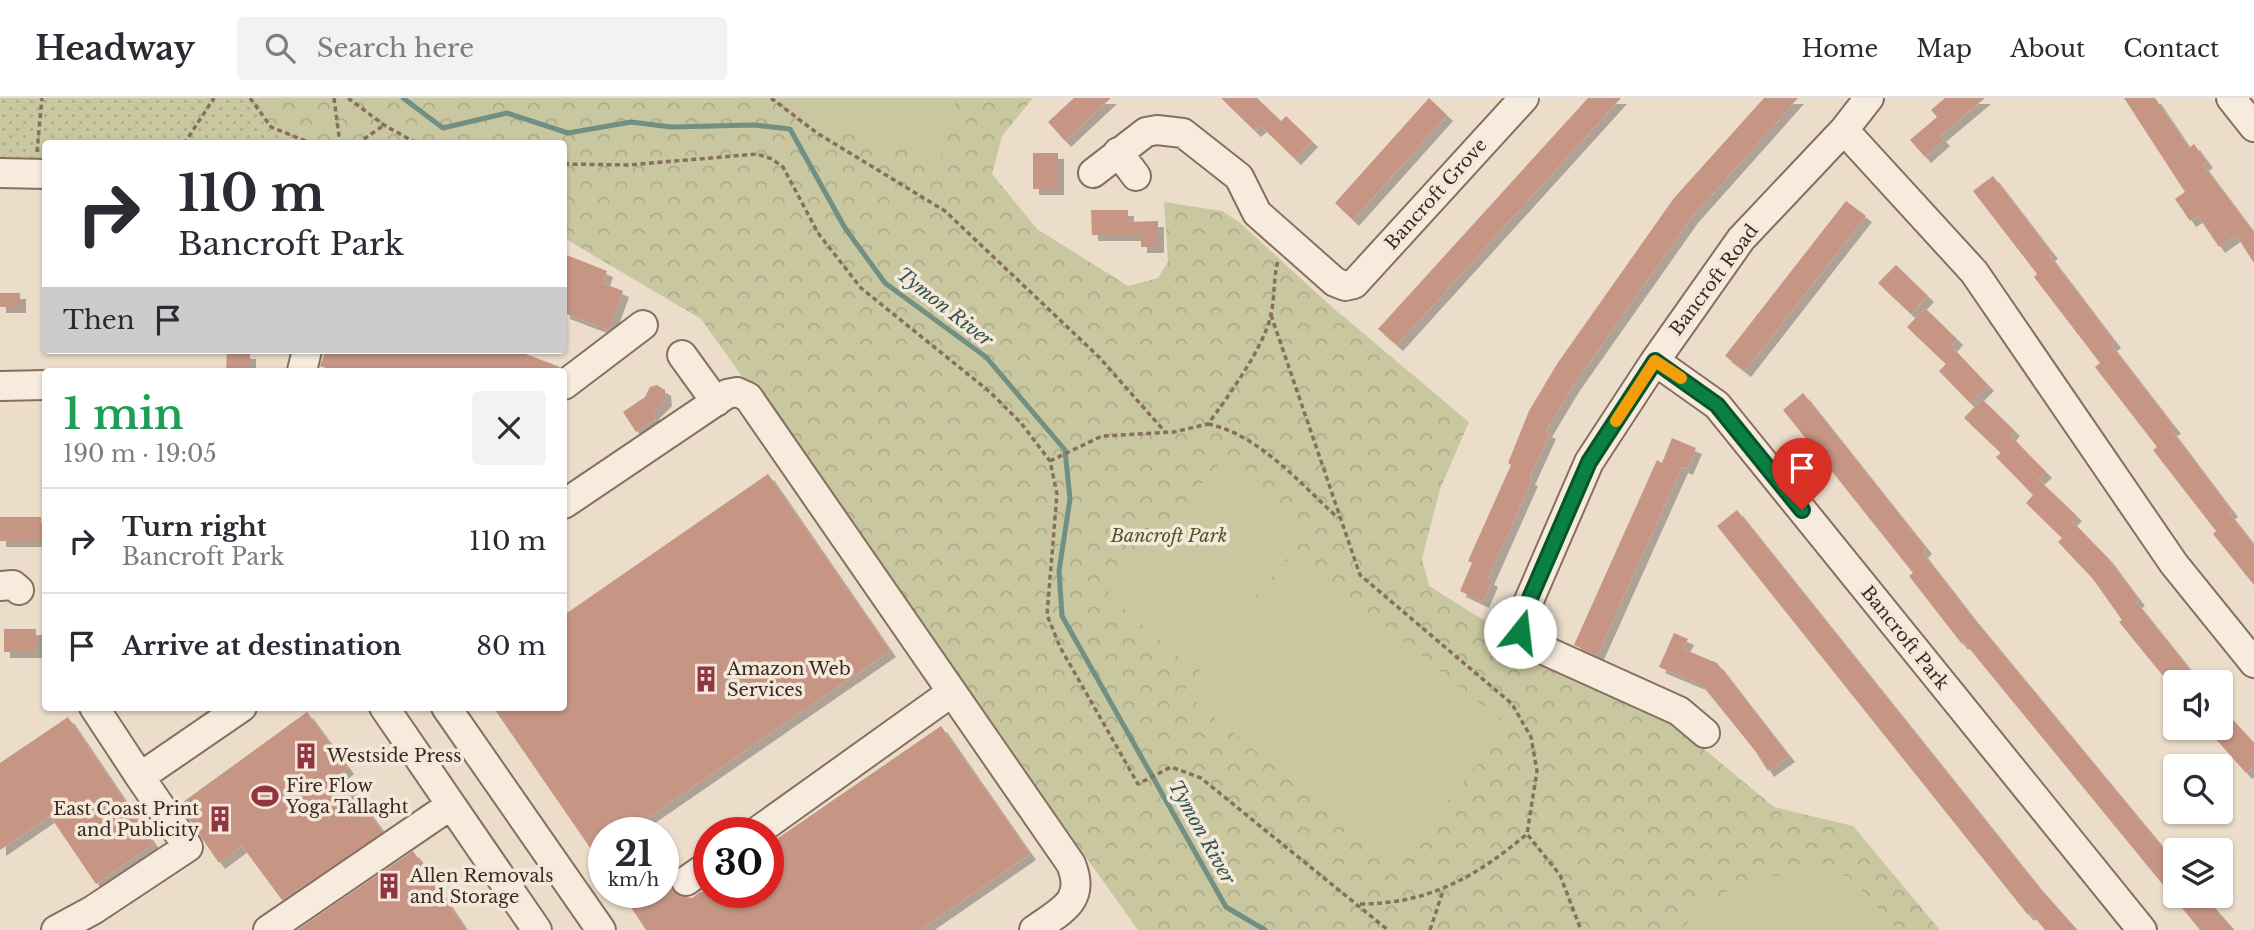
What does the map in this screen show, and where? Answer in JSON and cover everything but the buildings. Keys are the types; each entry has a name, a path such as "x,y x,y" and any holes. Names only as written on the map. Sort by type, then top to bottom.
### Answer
{"street":[{"name":"Bancroft Grove","path":"1118,152 1146,132 1157,130 1182,133 1239,177 1257,212 1335,282 1345,286 1354,284 1524,98"},
{"name":"Bancroft Road","path":"1705,733 1679,711 1535,646 1520,632 1521,619 1589,462 1655,361 1741,239 1844,131 1868,98"},
{"path":"2231,98 2254,127"},
{"path":"1844,131 1974,272 2174,564 2254,663"},
{"path":"1093,173 1118,152 1136,176"},
{"path":"0,173 41,169"},
{"path":"567,383 643,325"},
{"path":"682,355 716,402"},
{"name":"Bancroft Park","path":"1655,361 1717,405 2142,930"},
{"path":"0,386 42,385"},
{"path":"567,502 716,402 737,392 748,397 1072,864 1078,881 1076,896 1039,929"},
{"path":"777,817 952,692"},
{"path":"56,930 93,910 188,847 97,711"},
{"path":"140,777 236,711"},
{"path":"387,711 537,930"},
{"path":"449,711 601,930"},
{"path":"268,930 451,805"}],"path":[{"path":"41,169 42,98"},
{"path":"187,140 214,98"},
{"path":"250,98 271,127 303,140"},
{"path":"334,98 339,140"},
{"path":"348,98 384,125 411,140"},
{"path":"771,98 780,100 817,133 945,211 1099,357 1166,433"},
{"path":"363,140 384,125"},
{"path":"567,164 628,165 757,154 772,159 790,176 818,233 861,288 990,392 1021,423 1049,461 1057,494 1047,615 1060,647 1138,784 1171,767 1200,778 1388,930"},
{"path":"1281,254 1272,288 1271,315 1360,575 1512,704 1531,737 1537,771 1527,834 1499,858 1443,891 1395,904 1359,904"},
{"path":"1208,424 1229,395 1271,315"},
{"path":"1049,461 1102,436 1166,433 1208,424 1227,428 1274,461 1340,520"},
{"path":"1527,834 1560,875 1581,930"},
{"path":"1430,930 1443,891"}],"green space":[{"path":"0,98 248,98 269,128 298,140 42,140 42,168 0,163"},
{"name":"Bancroft Park","path":"248,98 1033,98 1002,136 992,174 1037,229 1128,286 1158,278 1168,262 1164,202 1222,211 1239,222 1332,307 1469,422 1440,489 1422,559 1429,586 1530,649 1670,721 1774,807 1853,826 1940,930 1897,930 1848,876 1698,911 1681,930 1138,930 701,319 567,240 567,140 298,140 269,128"},
{"path":"808,98 957,98 940,158 802,118"},
{"path":"1224,458 1310,531 1194,669 1107,595"},
{"path":"1295,553 1508,726 1396,865 1183,692"},
{"path":"1796,873 1848,876 1897,930 1681,930 1697,911 1746,880"}],"waterway":[{"name":"Tymon River","path":"403,98 443,128 507,113 568,133 631,122 671,127 754,125 790,129 845,228 885,283 986,357 1065,450 1070,499 1059,571 1062,616 1226,907 1265,930"}],"slow traffic":[{"path":"1616,421 1655,361 1681,378"}],"place":[{"name":"Amazon Web Services","path":"706,679"},
{"name":"Westside Press","path":"306,756"},
{"name":"Fire Flow Yoga Tallaght","path":"265,796"},
{"name":"East Coast Print and Publicity","path":"220,819"},
{"name":"Allen Removals and Storage","path":"389,886"}],"route":[{"path":"1520,632 1521,619 1589,462 1655,361 1717,405 1802,510"}]}
